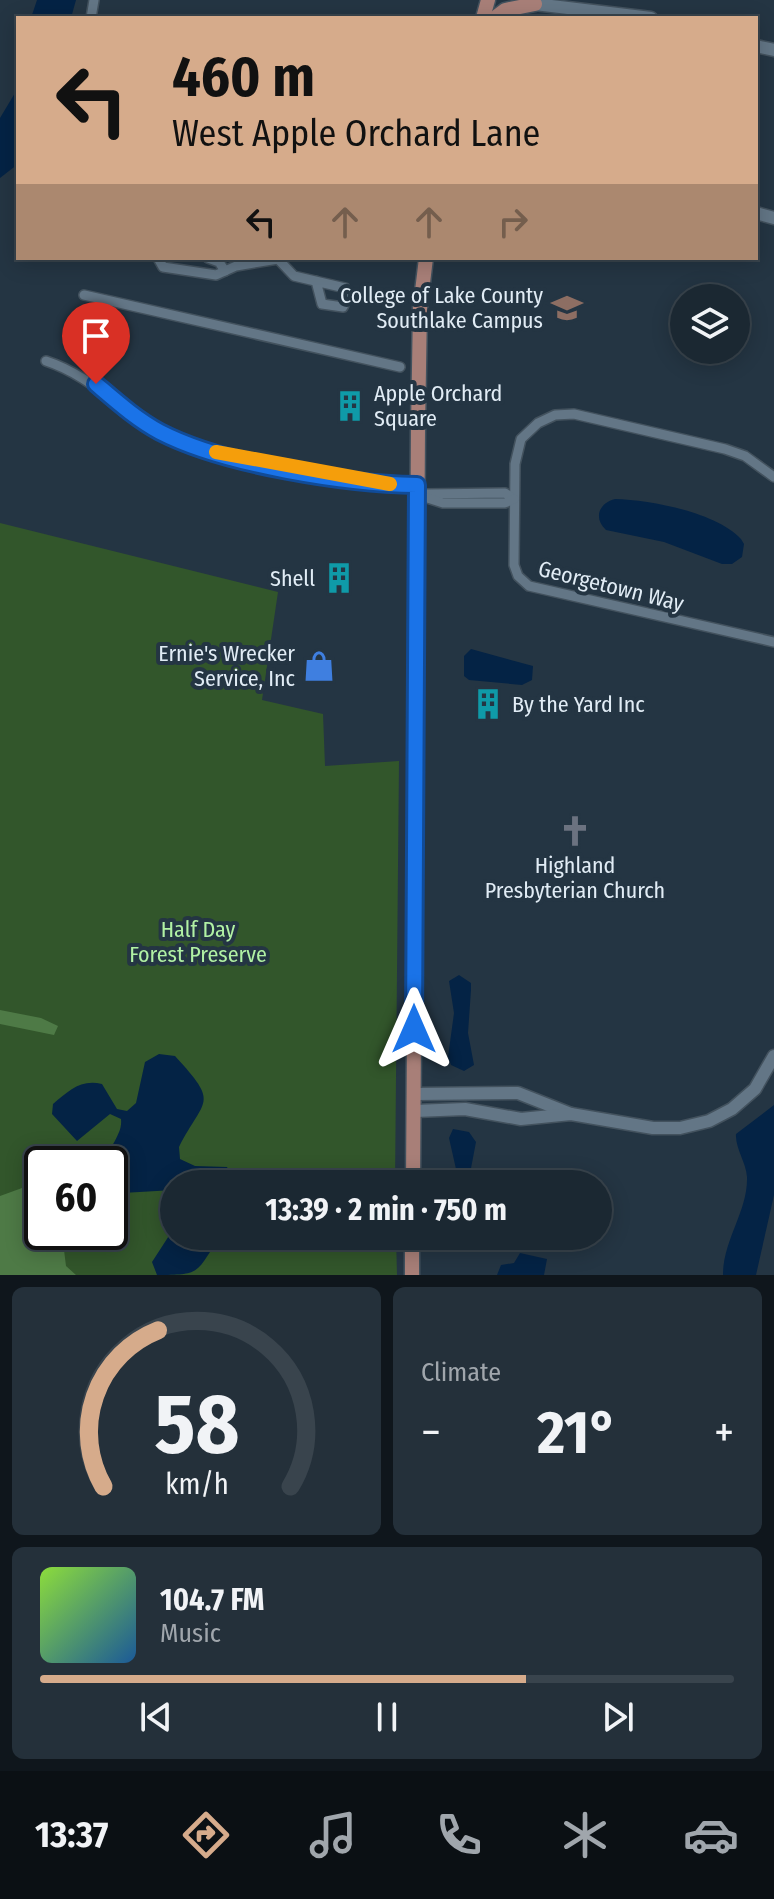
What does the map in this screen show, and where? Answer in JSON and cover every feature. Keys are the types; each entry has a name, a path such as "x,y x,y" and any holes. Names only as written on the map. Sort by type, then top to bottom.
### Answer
{"main road":[{"path":"477,0 489,16"},
{"path":"492,16 533,2"},
{"path":"413,1170 417,490 420,308 426,260"},
{"path":"412,1250 412,1275"}],"street":[{"path":"533,2 636,16"},
{"path":"159,260 163,267 216,275 274,260"},
{"path":"214,260 225,271"},
{"path":"279,260 289,273 316,281"},
{"path":"84,295 400,367"},
{"path":"46,361 96,384 149,425 197,448 417,490 443,503 505,503 514,499"},
{"name":"Georgetown Way","path":"774,477 745,456 725,449 565,413 538,423 521,439 515,464 514,499 514,565 519,578 529,586 774,642"},
{"path":"415,1094 518,1093 571,1114 653,1128 695,1126 723,1115 745,1098 767,1072 774,1056"},
{"path":"415,1111 465,1109 521,1119 571,1114"}],"green space":[{"name":"Half Day Forest Preserve","path":"0,523 278,592 262,700 323,714 325,766 399,761 395,1170 160,1170 160,1250 396,1250 397,1275 0,1275"},
{"path":"0,1010 41,1018 58,1026 54,1035 0,1024"},
{"path":"24,1188 24,1250 64,1250 66,1266 76,1275 0,1275 0,1196"}],"water":[{"path":"37,0 76,0 72,16 32,16"},
{"path":"16,91 16,166 0,178 0,118"},
{"path":"615,499 682,509 716,522 741,539 744,544 742,557 732,564 722,564 664,542 606,530 600,521 600,512 605,504"},
{"path":"471,649 533,666 532,680 522,685 469,680 464,676 464,656"},
{"path":"459,975 471,983 468,1033 474,1065 464,1071 451,1065 448,1057 454,1013 449,981"},
{"path":"159,1054 175,1056 203,1093 201,1109 179,1147 180,1159 195,1166 227,1167 228,1170 160,1170 160,1191 128,1193 128,1146 112,1146 120,1130 121,1119 110,1114 77,1141 52,1114 53,1104 87,1083 102,1084 117,1109 127,1111 136,1103 145,1062"},
{"path":"774,1105 774,1195 756,1275 723,1275 727,1250 746,1190 746,1171 736,1134"},
{"path":"453,1129 469,1132 476,1142 471,1170 452,1170 456,1169 449,1138"},
{"path":"160,1250 211,1250 201,1265 182,1274 157,1275 152,1262"},
{"path":"520,1253 547,1259 544,1275 497,1275 501,1265 514,1263"}],"slow traffic":[{"path":"216,452 282,467 390,484"}],"place":[{"name":"College of Lake County Southlake Campus","path":"567,308"},
{"name":"Apple Orchard Square","path":"350,406"},
{"name":"Shell","path":"339,578"},
{"name":"Ernie's Wrecker Service, Inc","path":"319,666"},
{"name":"By the Yard Inc","path":"488,704"},
{"name":"Highland Presbyterian Church","path":"575,831"}],"route":[{"path":"96,384 149,425 197,448 377,484 417,485 414,1029"}]}
